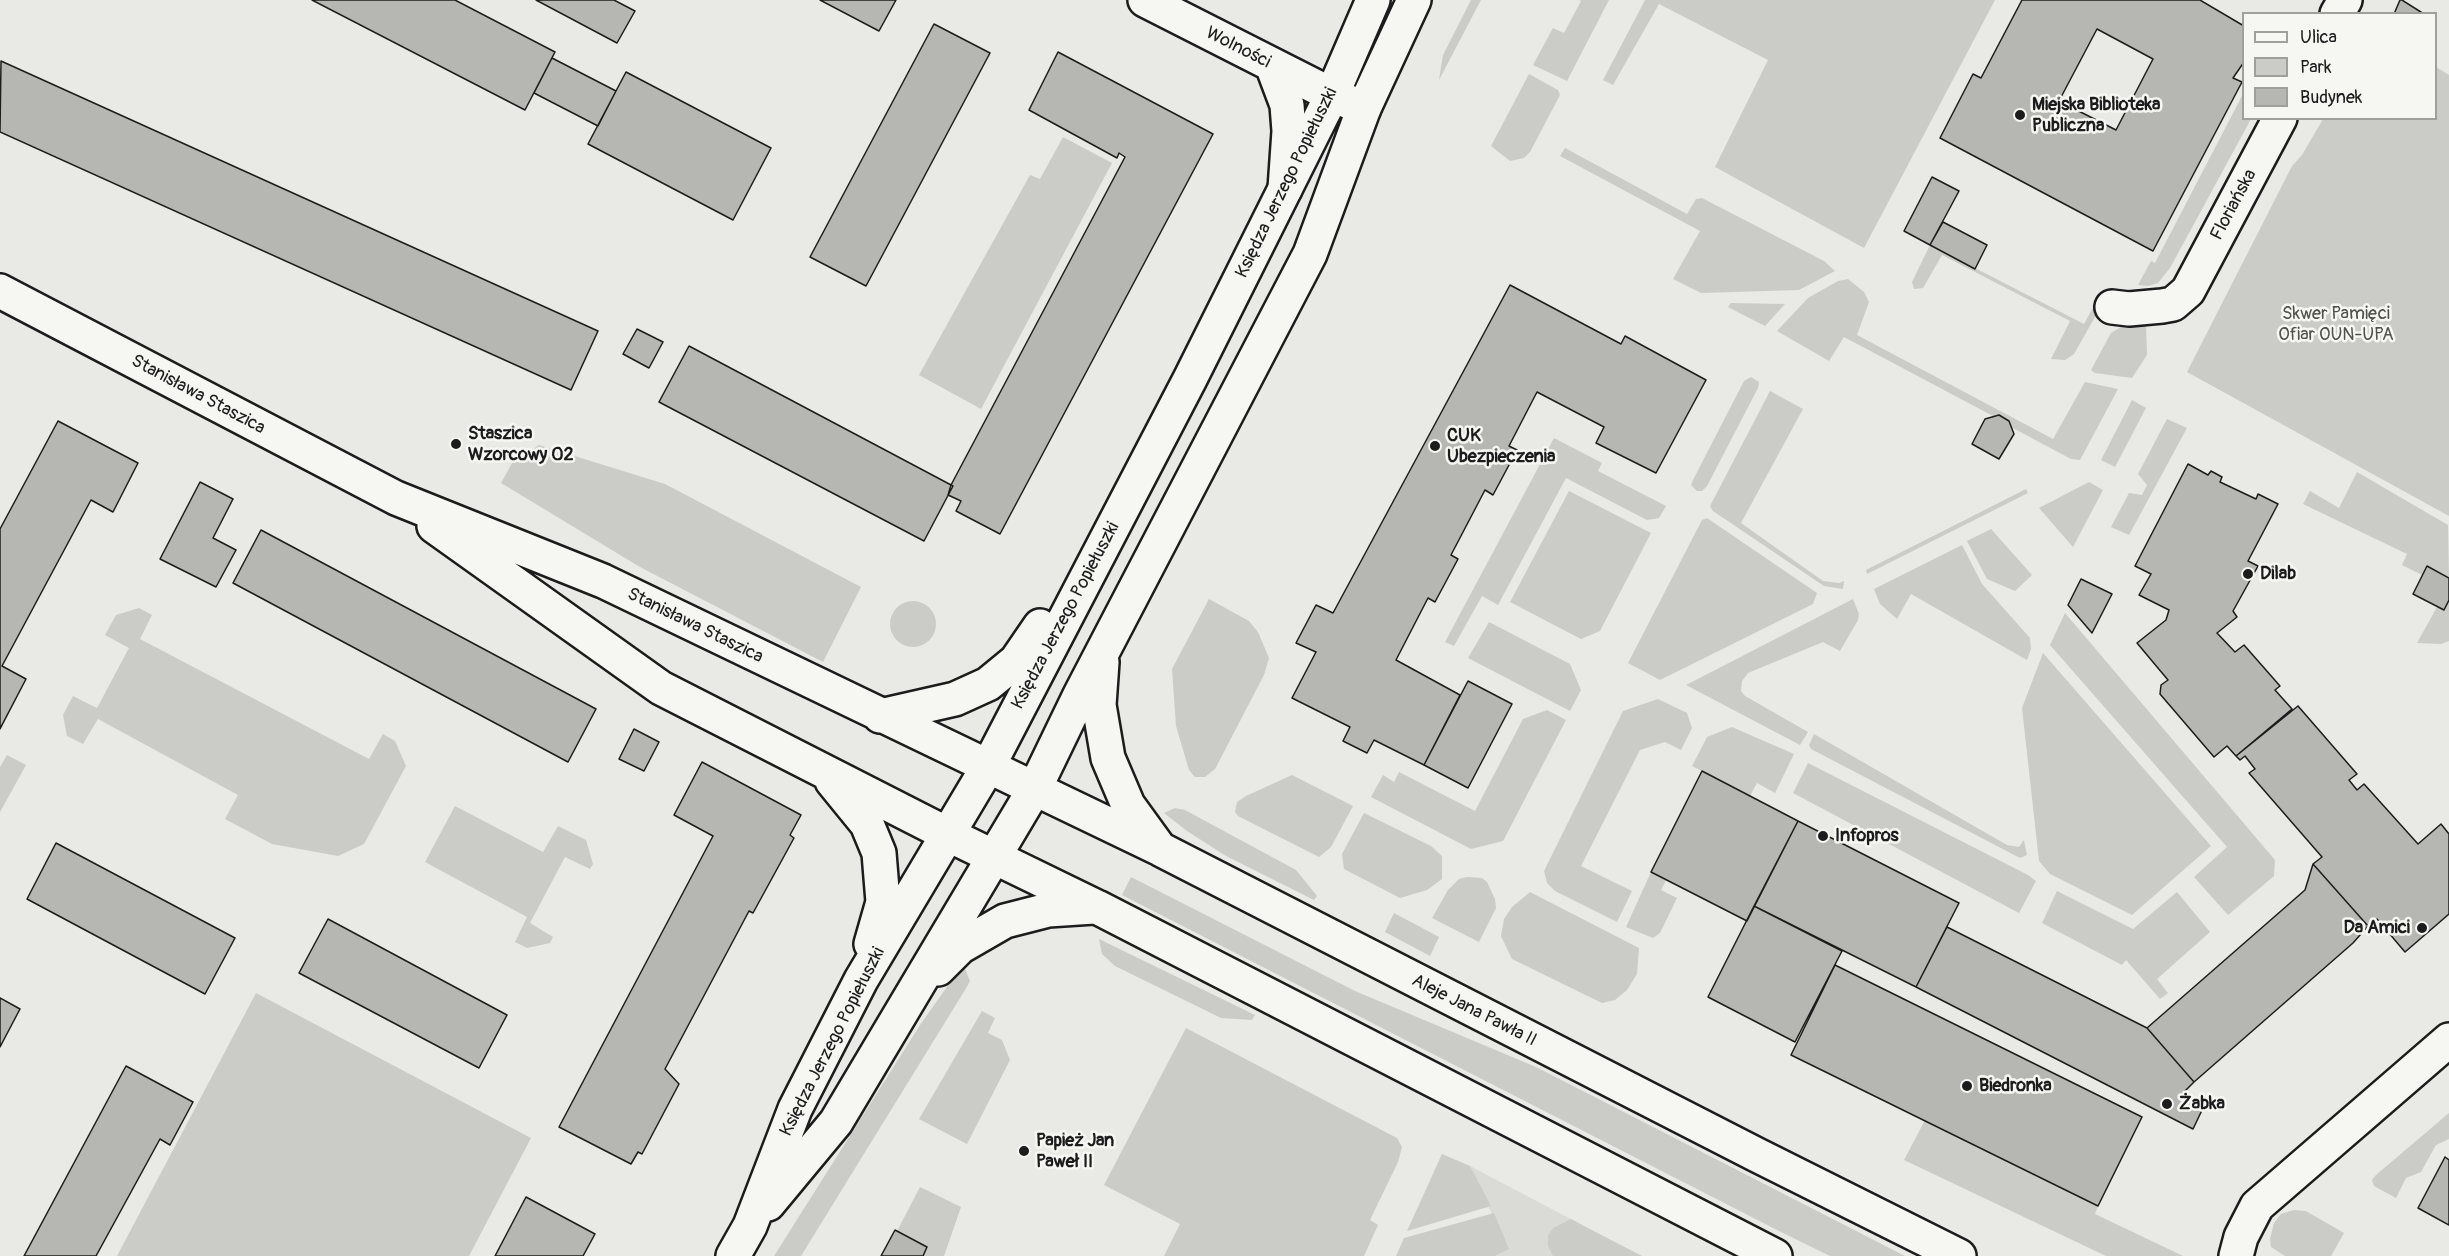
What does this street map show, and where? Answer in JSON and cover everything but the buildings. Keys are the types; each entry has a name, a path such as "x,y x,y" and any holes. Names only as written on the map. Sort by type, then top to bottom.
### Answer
{"street":[{"name":"Wolności","path":"1145,0 1332,95 1364,108"},
{"name":"Księdza Jerzego Popiełuszki","path":"733,1256 750,1226 795,1109 861,980 949,835 988,765 1190,379 1332,95 1373,0"},
{"name":"Księdza Jerzego Popiełuszki","path":"750,1226 836,1122 1035,788 1103,651 1310,254 1364,108 1414,0"},
{"path":"1272,65 1280,81 1287,105 1289,131 1285,189"},
{"name":"Floriańska","path":"2112,307 2129,309 2173,304 2188,291 2279,120"},
{"name":"Stanisława Staszica","path":"0,291 396,498 603,581 880,716 988,765"},
{"name":"Stanisława Staszica","path":"396,498 661,687 949,835"},
{"path":"880,716 955,699 988,684 1016,661 1100,549"},
{"path":"1103,651 1099,705 1108,758 1128,805 1160,849"},
{"name":"Aleje Jana Pawła II","path":"988,765 1160,849 1746,1150 1959,1256"},
{"path":"823,771 867,824 879,853 883,902 861,980"},
{"path":"949,835 1097,907 1775,1256"},
{"path":"917,989 960,947 1005,921 1048,910 1097,907"},
{"path":"2235,1256 2241,1237 2257,1206 2449,1040"}],"shaded area":[{"path":"1470,1166 1641,1256 1495,1256 1508,1249"}],"green space":[{"path":"1471,0 1481,0 1439,80 1443,55"},
{"path":"1579,0 1609,0 1567,81 1533,65 1553,28 1564,33 1581,1"},
{"path":"1645,0 1995,0 1864,248 1715,167 1768,60 1659,4 1613,85 1603,80"},
{"name":"Skwer Pamięci Ofiar OUN-UPA","path":"2437,68 2449,75 2449,516 2187,372 2292,166 2302,155 2322,120 2437,120"},
{"path":"1529,74 1558,90 1560,95 1530,152 1524,158 1510,161 1491,146"},
{"path":"2242,96 2242,120 2250,120 2170,268 2158,283 2148,286 2138,285 2151,261 2155,263"},
{"path":"1063,137 1112,163 981,409 919,375 1030,175 1040,179"},
{"path":"1565,148 1687,214 1696,199 1702,198 1824,261 1835,271 1799,290 1701,293 1673,279 1700,231 1560,156"},
{"path":"1930,245 2084,324 2097,300 2100,308 2074,354 2065,360 2051,359 2070,321 1942,255 1923,288 1914,289 1912,282"},
{"path":"1848,279 1864,292 1869,302 1857,335 2053,439 2085,382 2118,389 2080,460 2071,459 2011,427 2009,421 1999,415 1993,416 1844,337 1829,361 1777,331 1808,298 1838,281"},
{"path":"1731,303 1785,304 1765,326 1728,307"},
{"path":"2146,321 2147,355 2132,378 2095,373 2091,370 2111,333 2129,322"},
{"path":"1751,377 1759,382 1758,388 1707,486 1702,491 1697,491 1691,485 1693,480 1744,381"},
{"path":"1770,391 1803,409 1741,523 1823,581 1839,583 1844,581 1843,589 1824,586 1713,511 1710,506"},
{"path":"2132,400 2146,408 2115,467 2101,460"},
{"path":"2167,419 2187,428 2129,535 2111,527 2129,493 2142,495 2147,485 2138,474"},
{"path":"1554,438 1602,463 1598,471 1666,506 1659,518 1647,520 1566,478 1498,605 1482,596 1454,646 1445,642"},
{"path":"539,445 665,484 861,587 823,662 640,567 501,483 512,463"},
{"path":"2357,472 2448,525 2449,578 2428,566 2422,575 2402,565 2407,554 2303,504 2310,491 2339,508"},
{"path":"2089,482 2103,490 2073,547 2039,508"},
{"path":"2026,489 2028,493 1867,574 1866,570"},
{"path":"1569,491 1651,533 1600,631 1581,639 1510,602"},
{"path":"1707,518 1817,593 1813,604 1660,680 1628,663 1702,520"},
{"path":"1991,529 2032,575 2015,591 1987,579 1967,541"},
{"path":"1962,545 1982,584 2030,638 2031,649 2027,660 1911,594 1897,619 1880,604 1874,589"},
{"path":"1209,599 1249,621 1258,632 1269,658 1264,675 1215,769 1205,777 1195,777 1189,770 1176,726 1172,669"},
{"path":"1853,599 1859,614 1858,620 1840,651 1823,642 1748,673 1742,681 1741,691 1745,696 1808,732 1800,745 1686,685"},
{"path":"2449,600 2449,641 2441,644 2417,643 2437,607 2444,610"},
{"path":"913,601 929,608 936,624 929,640 913,647 897,640 890,624 897,608"},
{"path":"139,608 152,615 140,639 369,759 383,734 395,741 406,766 364,844 338,856 272,844 225,819 238,795 98,719 83,744 67,736 63,715 73,696 97,708 129,648 105,635 116,615"},
{"path":"2065,613 2275,860 2274,876 2228,915 2194,877 2227,847 2050,645"},
{"path":"1489,622 1570,664 1581,690 1570,711 1468,658"},
{"path":"2043,653 2211,846 2132,915 2050,874 2039,861 2022,708"},
{"path":"1658,699 1687,713 1692,728 1681,750 1665,742 1640,750 1581,866 1632,891 1617,922 1555,891 1547,883 1544,871 1623,711"},
{"path":"1547,710 1566,720 1503,841 1471,849 1371,797 1383,775 1394,782 1399,772 1475,811 1523,719"},
{"path":"1732,727 1794,754 1775,793 1757,783 1750,796 1692,766 1707,737"},
{"path":"1814,734 2007,845 2019,847 2024,840 2027,855 2020,858 1811,749 1809,745"},
{"path":"7,755 26,765 0,812 0,767"},
{"path":"1808,763 2028,875 2036,881 2019,913 1793,793"},
{"path":"1292,775 1353,806 1331,847 1319,857 1238,816 1235,812 1237,802 1246,796"},
{"path":"455,806 543,852 558,826 586,840 593,864 590,869 565,857 530,923 553,937 550,943 527,948 515,942 527,917 425,862"},
{"path":"1175,808 1185,810 1296,870 1317,896 1314,900 1226,856 1164,813"},
{"path":"1364,813 1431,846 1442,856 1442,879 1427,890 1400,898 1344,869 1342,854"},
{"path":"1651,872 1666,880 1661,890 1677,898 1660,933 1653,938 1626,927"},
{"path":"1131,877 1355,991 1536,1067 1905,1256 1830,1256 1122,895"},
{"path":"1482,878 1487,882 1495,899 1496,908 1479,942 1432,918 1448,890 1459,879"},
{"path":"2057,891 2133,929 2177,892 2210,932 2157,979 2168,993 2160,999 2126,960 2122,965 2042,923"},
{"path":"1530,892 1639,948 1637,974 1627,990 1615,1000 1602,1003 1512,959 1501,936 1504,919 1512,907"},
{"path":"1394,913 1439,937 1430,956 1385,932"},
{"path":"1099,939 1255,1015 1252,1020 1221,1018 1115,966 1102,954"},
{"path":"963,964 970,981 801,1256 774,1256 920,1025"},
{"path":"256,993 531,1138 469,1256 117,1256"},
{"path":"982,1011 995,1018 988,1033 1002,1040 1010,1060 967,1144 919,1119"},
{"path":"1186,1028 1397,1138 1402,1147 1398,1162 1370,1220 1378,1225 1364,1256 1164,1256 1180,1224 1104,1185"},
{"path":"2449,1113 2449,1139 2436,1145 2421,1172 2406,1178 2396,1198 2374,1186 2372,1180 2376,1175"},
{"path":"1925,1120 2098,1206 2095,1214 2183,1256 2106,1256 1904,1160"},
{"path":"1442,1154 1470,1166 1491,1206 1407,1231"},
{"path":"920,1187 961,1207 944,1256 884,1256"},
{"path":"2294,1210 2306,1211 2344,1233 2331,1256 2285,1256 2271,1247 2270,1239 2274,1223 2281,1214"},
{"path":"1494,1213 1509,1249 1495,1256 1396,1256 1404,1238"},
{"path":"1571,1219 1642,1256 1553,1256 1548,1246 1548,1236 1553,1228"}],"place":[{"name":"Miejska Biblioteka Publiczna","path":"2020,115"},
{"name":"Staszica Wzorcowy 02","path":"456,444"},
{"name":"CUK Ubezpieczenia","path":"1435,446"},
{"name":"Dilab","path":"2248,574"},
{"name":"Infopros","path":"1823,836"},
{"name":"Da Amici","path":"2422,928"},
{"name":"Biedronka","path":"1967,1086"},
{"name":"Żabka","path":"2167,1104"},
{"name":"Papież Jan Paweł II","path":"1024,1151"}]}
